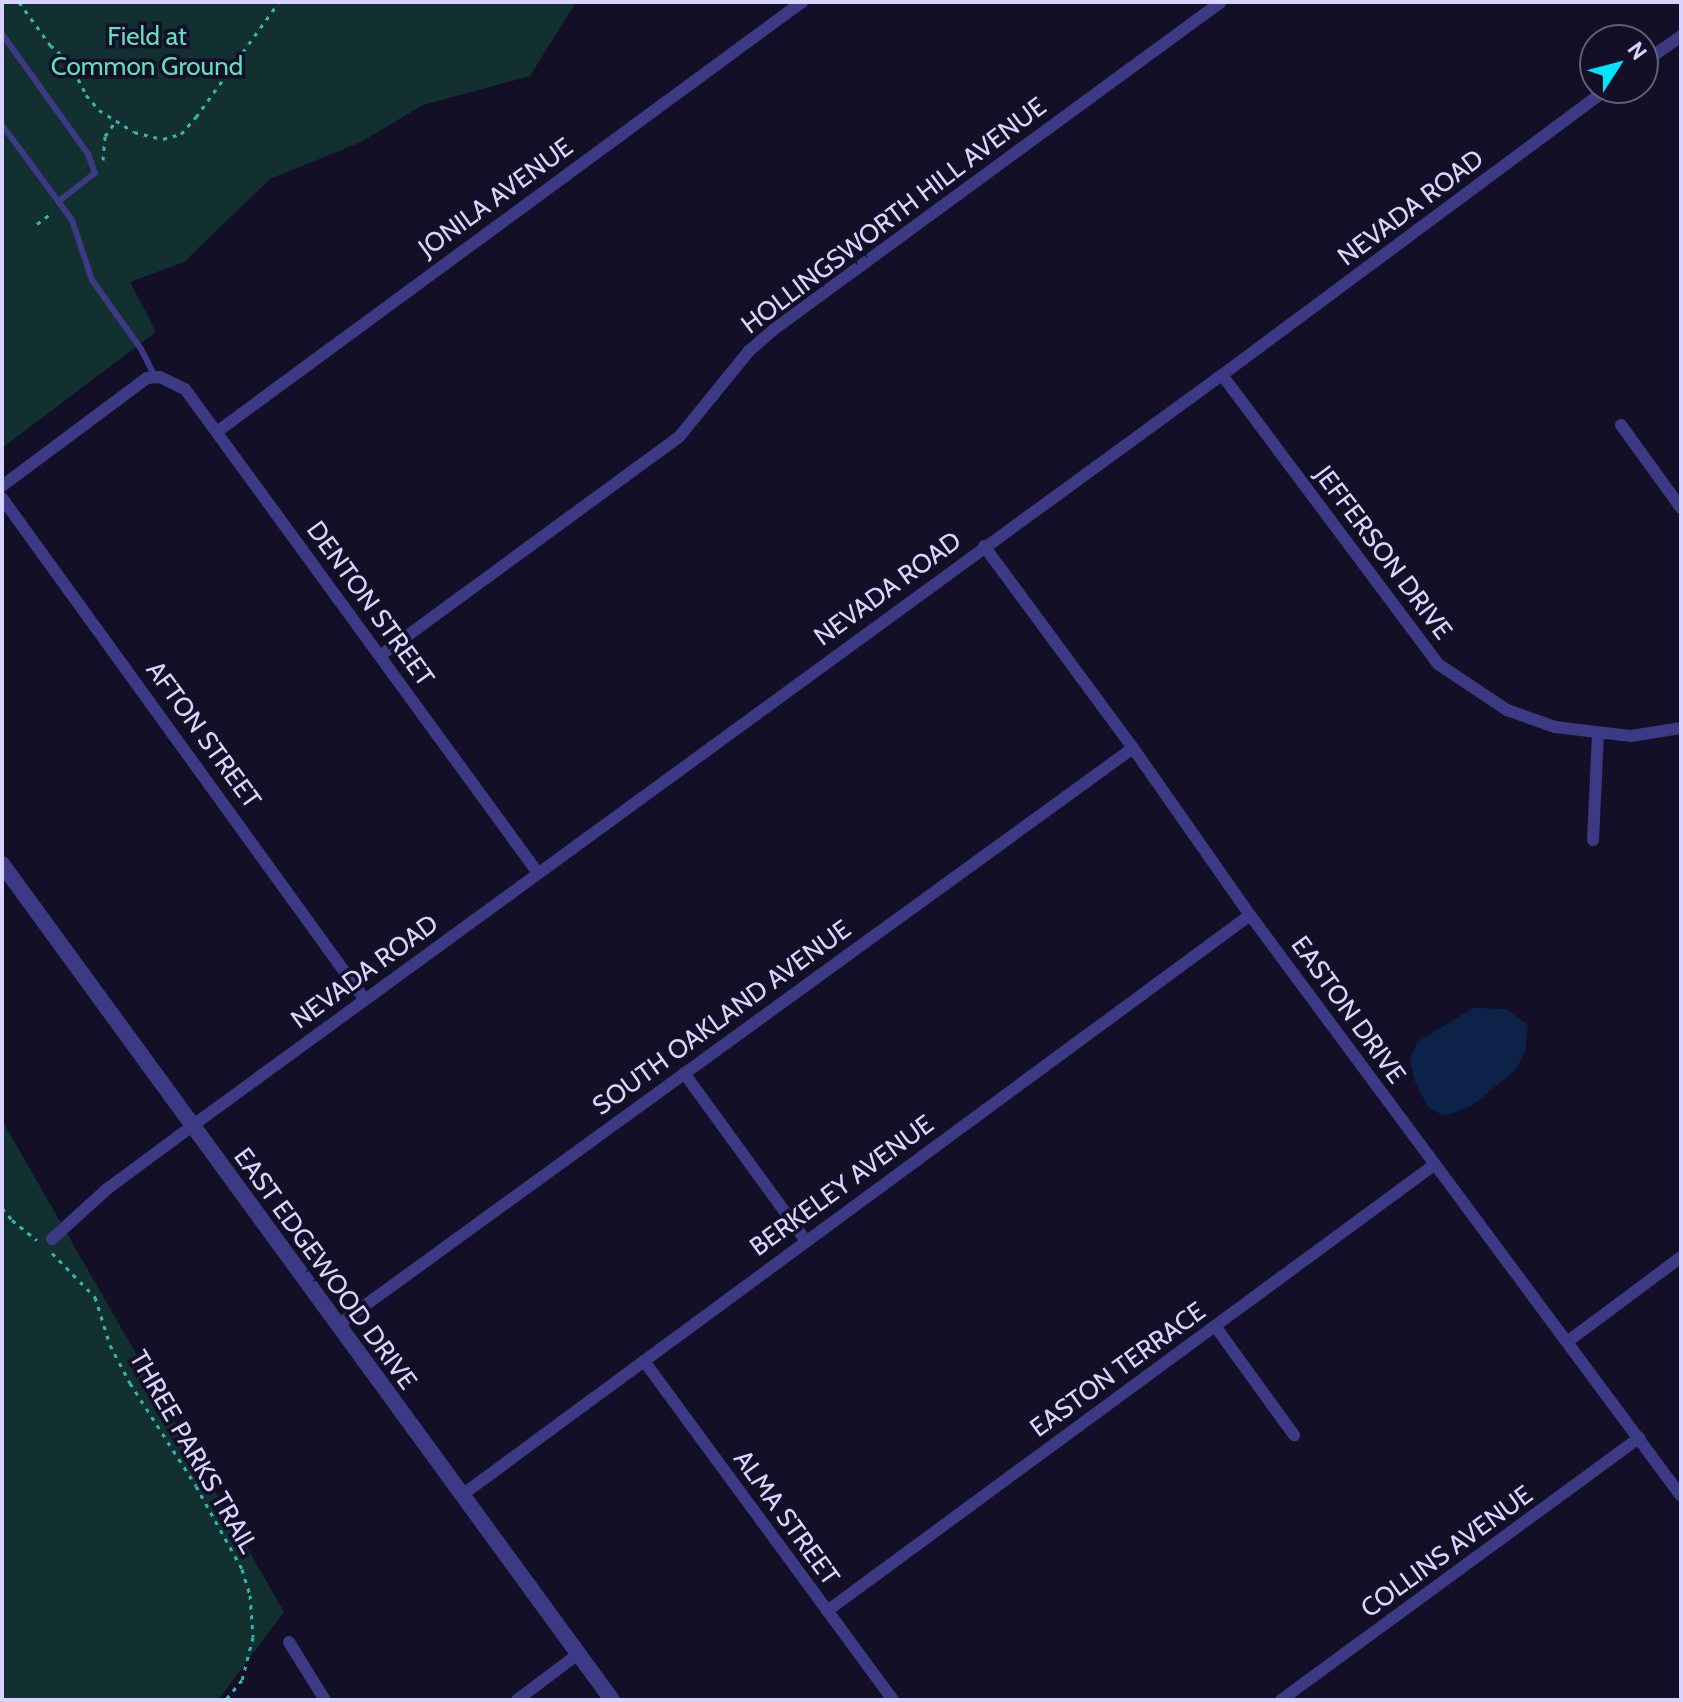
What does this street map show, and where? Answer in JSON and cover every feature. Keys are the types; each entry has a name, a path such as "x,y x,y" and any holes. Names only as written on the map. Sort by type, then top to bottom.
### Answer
{"street":[{"name":"JONILA AVENUE","path":"218,431 802,2"},
{"name":"HOLLINGSWORTH HILL AVENUE","path":"381,655 679,437 749,351 773,330 1221,2"},
{"path":"1659,52 1681,36"},
{"name":"NEVADA ROAD","path":"46,1241 107,1189 192,1126 1222,375 1587,104"},
{"name":"JEFFERSON DRIVE","path":"1222,375 1438,664 1507,710 1555,727 1631,736 1681,728"},
{"name":"DENTON STREET","path":"155,377 185,389 218,431 538,873"},
{"path":"2,486 147,378 155,377"},
{"path":"1621,425 1681,508"},
{"name":"AFTON STREET","path":"2,498 365,1000"},
{"name":"EASTON DRIVE","path":"984,546 1133,748 1250,915 1681,1496"},
{"path":"1593,840 1598,733"},
{"name":"SOUTH OAKLAND AVENUE","path":"338,1325 1133,748"},
{"name":"EAST EDGEWOOD DRIVE","path":"2,864 612,1700"},
{"name":"BERKELEY AVENUE","path":"462,1495 1250,915"},
{"path":"684,1073 806,1241"},
{"name":"EASTON TERRACE","path":"827,1611 1434,1165"},
{"path":"1567,1342 1681,1257"},
{"path":"1215,1326 1294,1435"},
{"name":"ALMA STREET","path":"644,1361 893,1700"},
{"name":"COLLINS AVENUE","path":"1281,1700 1639,1438"},
{"path":"289,1642 325,1700"},
{"path":"517,1700 578,1654"}],"lane":[{"path":"2,34 88,154 95,173 59,201"},
{"path":"2,125 72,220 92,280 141,349 155,377"}],"path":[{"path":"19,2 50,45 69,61 86,95 99,110 134,132 163,139 181,134 196,117 279,2"},
{"path":"2,1208 12,1220 46,1241"},
{"name":"THREE PARKS TRAIL","path":"52,1253 95,1297 110,1345 130,1383 196,1486 242,1569 252,1605 253,1637 242,1680 225,1700"}],"green space":[{"name":"Field at Common Ground","path":"2,2 576,2 530,76 423,105 361,142 270,179 184,262 130,282 156,332 2,448"},
{"path":"2,1120 284,1612 218,1700 2,1700"}],"water":[{"path":"1473,1008 1506,1009 1528,1025 1525,1052 1516,1069 1472,1106 1444,1116 1428,1107 1415,1082 1410,1060 1417,1042"}]}
